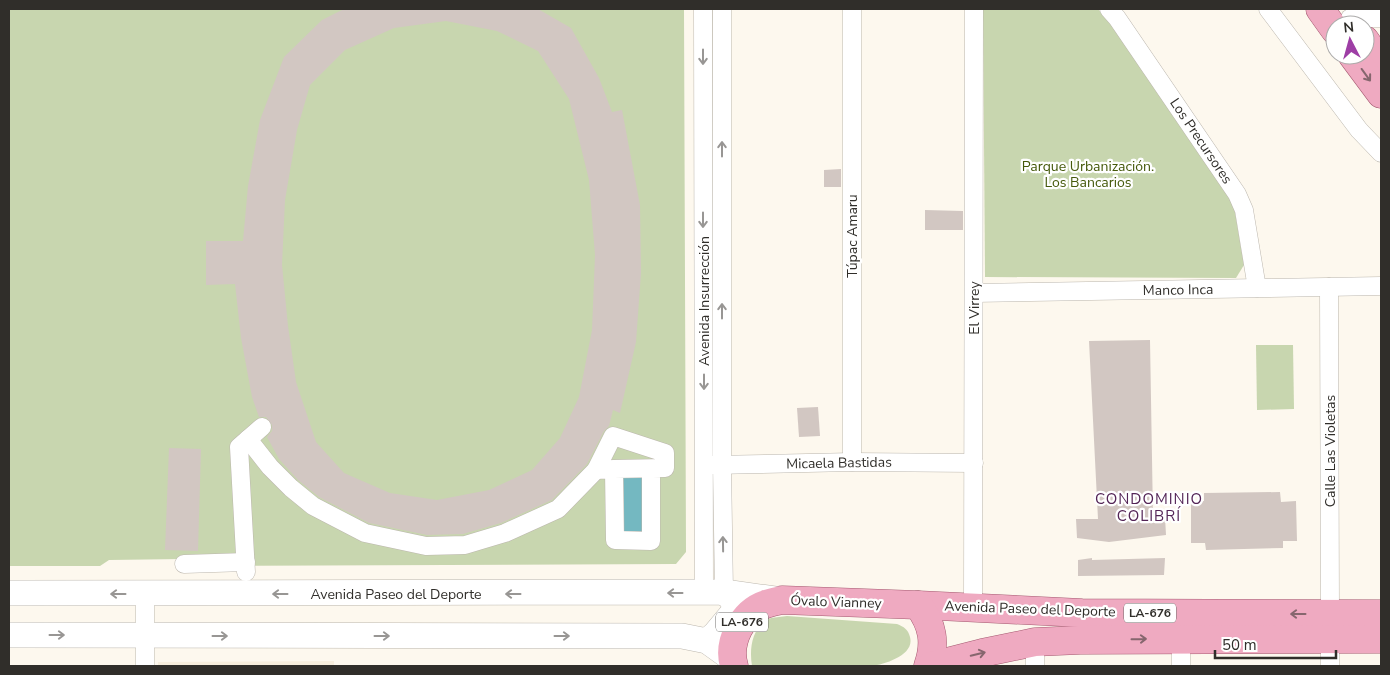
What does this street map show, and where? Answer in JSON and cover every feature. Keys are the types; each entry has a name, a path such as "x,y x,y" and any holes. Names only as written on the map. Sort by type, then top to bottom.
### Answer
{"main road":[{"path":"1320,9 1339,15"},
{"path":"1375,51 1381,63"},
{"path":"1359,65 1381,94"},
{"name":"Avenida Paseo del Deporte","path":"9,593 714,593 782,600"},
{"path":"706,641 715,634 735,610 732,599 714,593"},
{"name":"Óvalo Vianney","path":"733,664 733,642 739,626 750,613 765,604 782,600 918,605"},
{"name":"Avenida Paseo del Deporte","path":"918,605 1330,627 1381,639"},
{"name":"LA-676","path":"918,605 926,616 934,641 930,666"},
{"name":"Avenida Paseo del Deporte","path":"930,666 982,653 1035,654 1080,640 1181,638 1330,627 1381,614"},
{"path":"9,635 682,636 706,641 733,664"}],"street":[{"name":"Avenida Insurrección","path":"703,9 704,465 714,593"},
{"name":"Avenida Insurrección","path":"714,593 722,465 722,9"},
{"name":"Túpac Amaru","path":"852,9 852,462"},
{"name":"El Virrey","path":"973,608 974,9"},
{"name":"Los Precursores","path":"1109,9 1237,194 1244,210 1257,288"},
{"path":"1268,9 1360,130 1381,153"},
{"name":"Manco Inca","path":"974,293 1381,286"},
{"name":"Calle Las Violetas","path":"1329,287 1330,666"},
{"path":"184,564 246,567 239,447 262,427"},
{"path":"248,440 290,488 313,506 365,533 426,546 465,545 505,534 558,509 596,470 613,436 665,454 665,468 596,470"},
{"name":"Micaela Bastidas","path":"704,465 852,462 974,463"},
{"path":"614,469 615,540 652,541 651,469"},
{"path":"144,593 144,666"},
{"path":"1181,638 1181,666"}],"shaded area":[{"path":"334,661 334,666 158,666 158,662"}],"green space":[{"path":"9,9 684,9 686,552 676,564 197,566 183,559 109,560 100,566 9,566"},
{"name":"Parque Urbanización. Los Bancarios","path":"983,9 1098,9 1107,19 1233,200 1244,265 1236,278 985,277"},
{"path":"1256,345 1293,345 1294,409 1257,410"},
{"path":"787,616 897,624 907,630 910,643 904,654 898,658 872,666 752,666 753,638 760,626 771,618"}],"water":[{"path":"619,473 649,473 648,534 619,534"}],"building":[{"path":"344,9 538,9 571,28 599,78 612,112 622,110 640,205 641,273 636,342 620,413 613,410 609,426 604,431 587,464 552,500 501,523 463,534 427,535 369,523 319,497 298,480 279,459 267,437 272,431 272,425 266,417 259,417 252,397 241,338 235,284 206,285 206,241 243,241 248,186 260,120 284,57 322,20","holes":["446,21 497,31 538,51 569,99 589,180 595,255 592,330 579,397 560,438 532,470 489,490 437,500 390,493 344,473 316,442 296,382 282,265 285,200 297,130 310,85 345,50 394,28"]},
{"path":"841,169 841,187 824,187 824,170"},
{"path":"925,210 963,211 963,230 925,230"},
{"path":"1150,340 1153,517 1165,517 1166,535 1109,542 1077,538 1076,519 1098,519 1089,341"},
{"path":"818,407 820,436 799,437 797,408"},
{"path":"169,448 201,449 198,551 165,550"},
{"path":"1280,492 1281,502 1296,501 1297,541 1283,541 1283,548 1206,550 1205,543 1191,543 1191,502 1204,501 1204,493"},
{"path":"1092,558 1092,560 1165,558 1164,575 1078,576 1078,560"}],"district":[{"name":"CONDOMINIO COLIBRÍ","path":"1149,508"}]}
